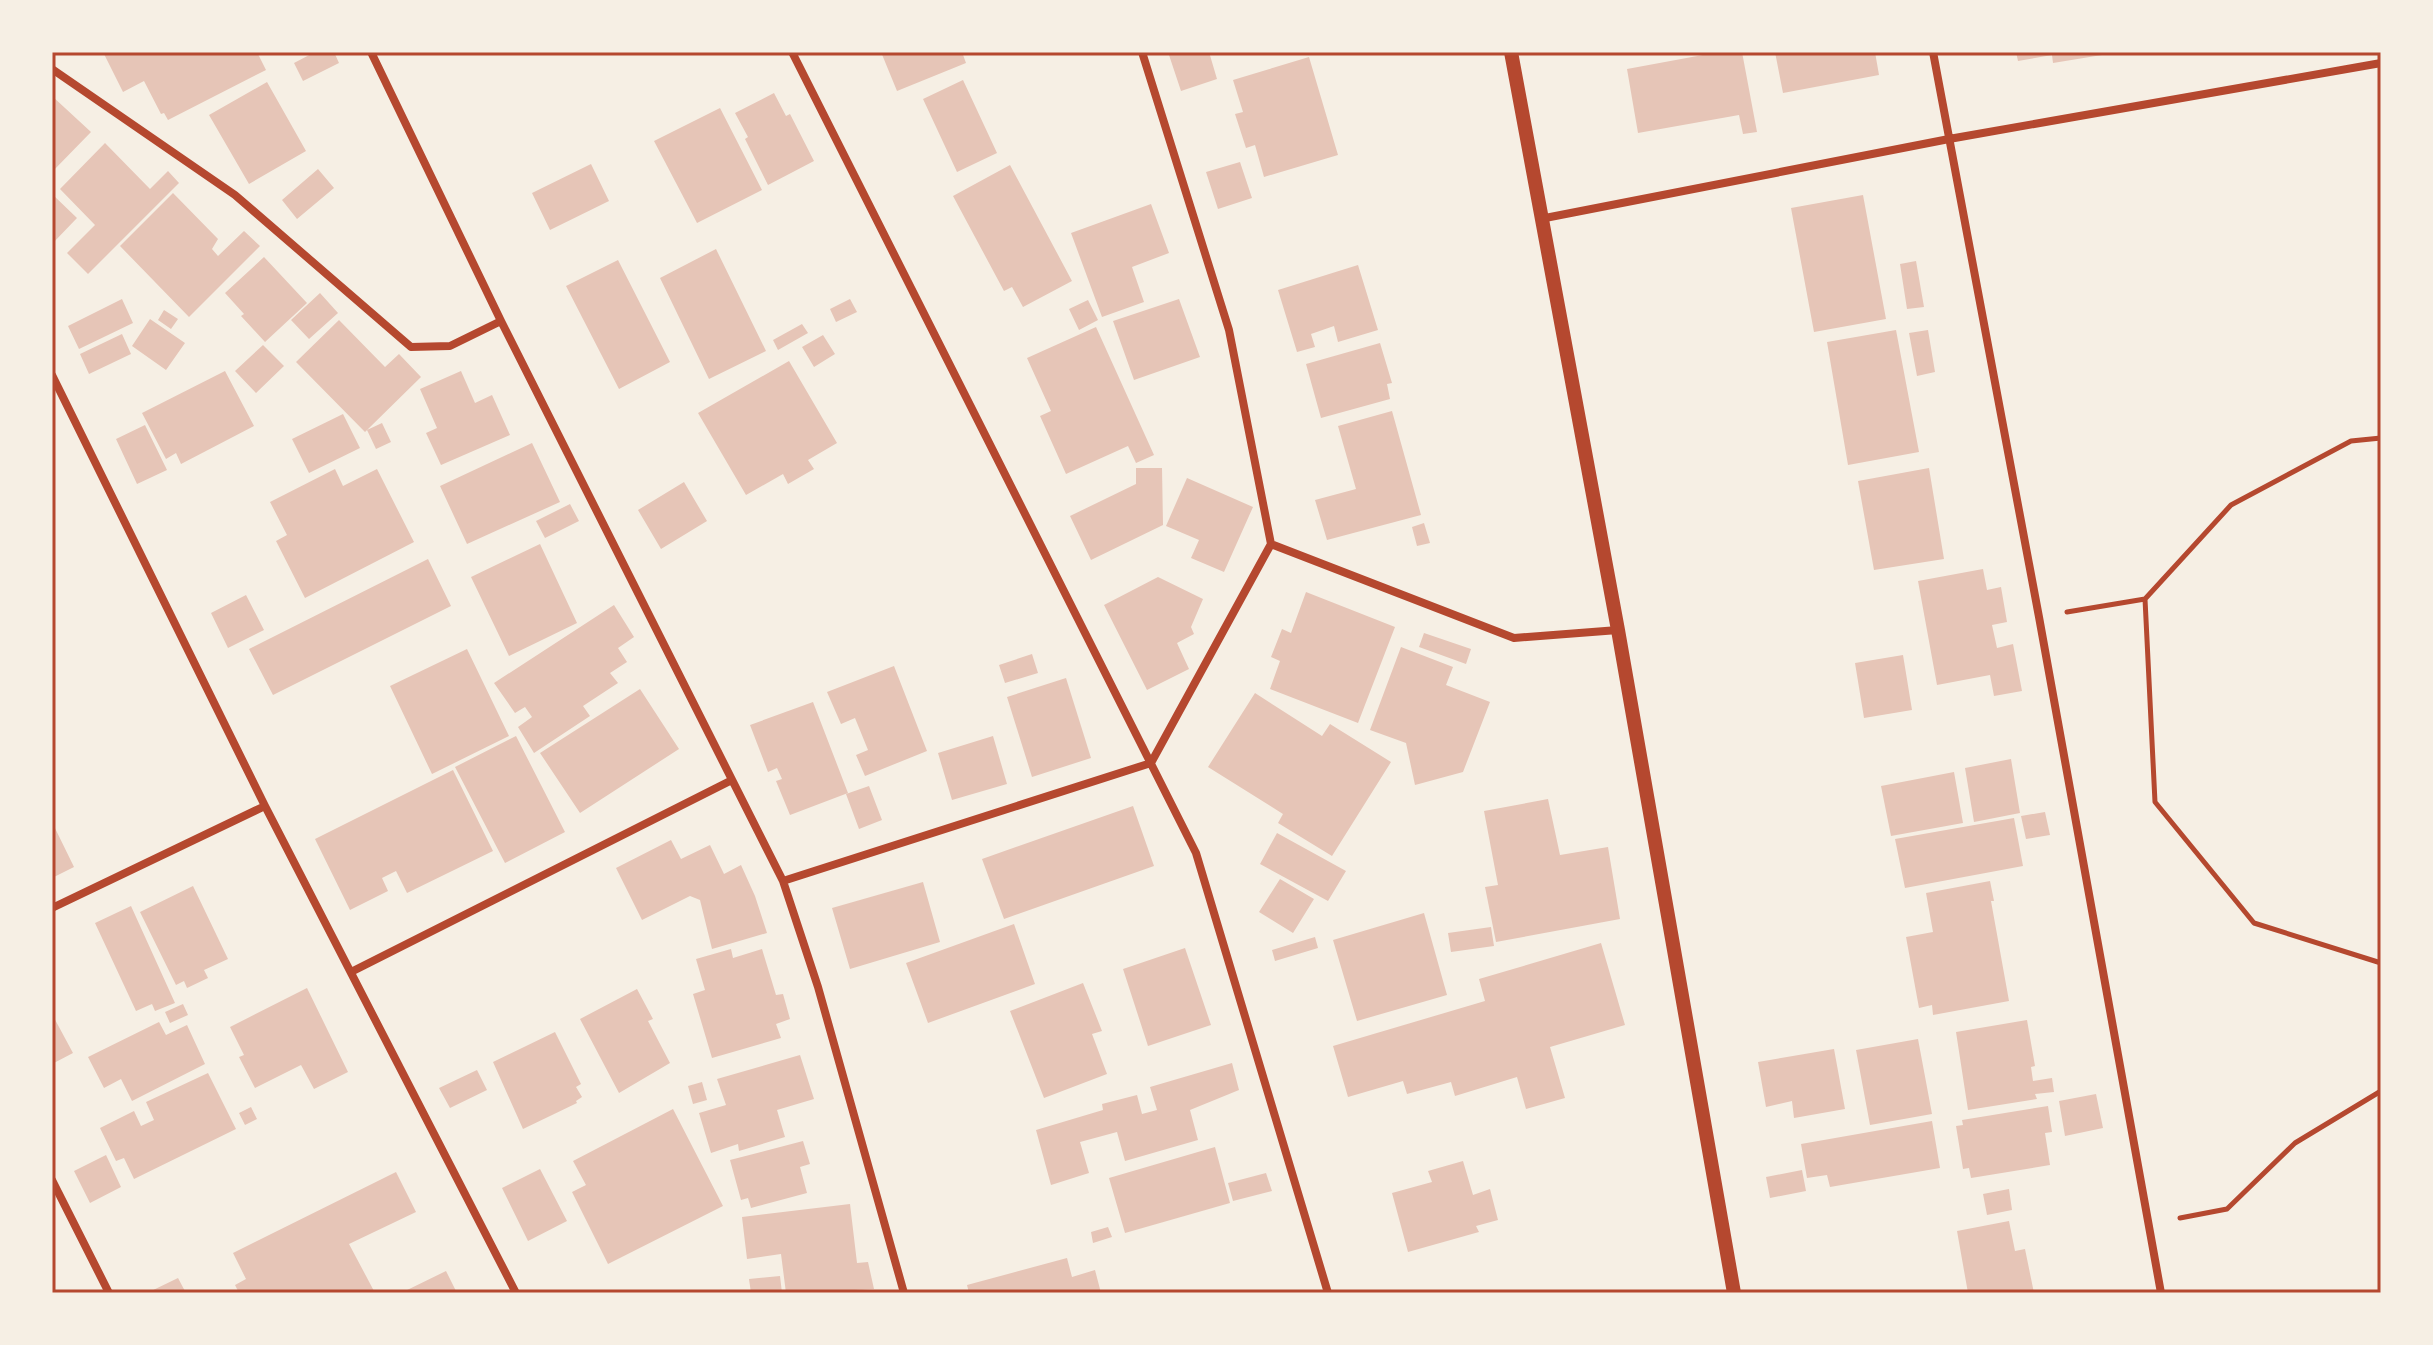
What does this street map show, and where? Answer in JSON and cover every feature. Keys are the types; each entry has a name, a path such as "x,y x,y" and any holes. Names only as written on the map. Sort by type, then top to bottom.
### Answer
{"street":[{"path":"371,52 501,321 783,881 818,987 904,1293"},
{"path":"792,52 870,212 1196,853 1328,1293"},
{"path":"783,881 1151,763 1271,544 1229,330 1142,52"},
{"path":"1511,52 1618,630 1734,1293"},
{"path":"1933,52 2161,1293"},
{"path":"1540,219 1949,139 2381,62 2379,52"},
{"path":"52,69 235,195 411,347 450,346 501,321"},
{"path":"52,375 265,806 516,1293"},
{"path":"1271,544 1514,638 1618,630"},
{"path":"351,972 732,780"},
{"path":"52,908 265,806"},
{"path":"52,1180 109,1293"}],"path":[{"path":"2039,617 2145,599 2231,505 2351,441 2381,438"},
{"path":"2145,599 2155,802 2254,923 2381,963"},
{"path":"2147,1224 2227,1209 2295,1143 2381,1091"}],"building":[{"path":"103,52 257,52 266,70 168,120 164,113 161,114 144,81 123,92"},
{"path":"315,52 334,52 339,63 303,81 294,63"},
{"path":"881,52 962,52 966,63 897,91"},
{"path":"1168,52 1209,52 1217,79 1181,91"},
{"path":"1719,52 1742,52 1757,132 1743,134 1739,115 1638,133 1627,69"},
{"path":"1775,52 1875,52 1879,75 1783,93"},
{"path":"2016,52 2108,54 2053,63 2052,55 2018,61"},
{"path":"1309,57 1338,155 1264,177 1255,145 1246,148 1235,114 1243,112 1233,80"},
{"path":"963,80 997,153 957,172 923,99"},
{"path":"267,82 306,151 249,184 209,115"},
{"path":"774,93 786,116 790,114 814,161 768,185 735,113"},
{"path":"52,96 91,132 52,172"},
{"path":"720,108 762,190 697,223 654,141"},
{"path":"105,143 150,189 168,171 179,183 88,274 67,253 95,225 60,189"},
{"path":"1240,162 1252,198 1218,209 1206,172"},
{"path":"591,164 609,201 550,230 532,193"},
{"path":"1010,165 1072,281 1023,307 1012,287 1004,291 953,196"},
{"path":"318,169 334,188 297,219 282,200"},
{"path":"173,193 218,239 212,249 218,256 244,231 260,246 189,317 120,246"},
{"path":"52,194 77,218 52,244"},
{"path":"1863,195 1886,319 1814,332 1791,208"},
{"path":"1151,204 1169,253 1132,267 1144,302 1102,317 1071,233"},
{"path":"716,249 766,351 709,379 660,278"},
{"path":"264,257 307,303 265,342 225,293"},
{"path":"618,260 670,362 619,389 566,286"},
{"path":"1916,261 1924,307 1907,309 1900,264"},
{"path":"1358,265 1378,330 1338,342 1334,326 1311,334 1315,347 1297,352 1278,290"},
{"path":"320,293 338,313 309,339 291,320"},
{"path":"122,299 133,323 79,349 68,326"},
{"path":"850,299 857,312 836,322 830,309"},
{"path":"1179,299 1200,357 1134,380 1113,321"},
{"path":"1088,300 1098,320 1079,330 1069,309"},
{"path":"164,310 178,319 171,329 158,320"},
{"path":"150,319 185,343 166,370 132,346"},
{"path":"339,320 385,367 399,354 421,377 365,432 296,362"},
{"path":"802,324 808,333 778,350 773,340"},
{"path":"1096,327 1154,455 1136,463 1128,446 1066,474 1040,416 1051,411 1027,358"},
{"path":"1896,330 1919,452 1848,465 1827,342"},
{"path":"1928,330 1935,372 1917,376 1909,333"},
{"path":"122,334 131,354 89,374 80,354"},
{"path":"823,335 835,354 814,367 802,347"},
{"path":"1380,343 1392,383 1387,384 1390,399 1321,418 1306,364"},
{"path":"263,345 284,366 256,393 235,371"},
{"path":"789,361 837,443 808,460 814,469 788,484 783,474 746,495 698,413"},
{"path":"225,371 254,426 181,464 176,453 166,459 142,413"},
{"path":"461,371 475,403 492,395 510,435 441,465 426,433 437,428 420,389"},
{"path":"1392,411 1421,515 1327,540 1315,500 1356,489 1338,426"},
{"path":"343,414 360,448 309,473 292,439"},
{"path":"382,423 391,442 376,449 367,430"},
{"path":"145,425 167,470 137,484 116,439"},
{"path":"532,443 560,502 467,544 440,486"},
{"path":"1136,468 1162,468 1163,525 1091,560 1070,516 1136,484"},
{"path":"1929,468 1944,559 1874,570 1858,481"},
{"path":"335,469 343,486 377,469 414,542 305,598 276,541 287,535 270,502"},
{"path":"1187,478 1253,507 1224,572 1191,558 1199,540 1166,526"},
{"path":"684,482 707,521 661,549 638,510"},
{"path":"570,504 579,521 545,538 536,521"},
{"path":"1424,523 1430,543 1417,546 1412,527"},
{"path":"540,544 577,623 509,656 471,577"},
{"path":"428,559 451,606 273,695 249,649"},
{"path":"1983,569 1987,590 2001,587 2007,622 1992,625 1997,648 2013,644 2022,691 1994,696 1990,675 1937,685 1918,581"},
{"path":"1158,577 1203,599 1191,627 1194,634 1177,643 1189,669 1147,690 1104,605"},
{"path":"1306,592 1395,627 1358,723 1270,689 1280,661 1271,657 1282,629 1291,633"},
{"path":"246,595 264,630 228,648 211,613"},
{"path":"614,605 634,637 618,648 627,662 610,673 618,683 583,706 590,716 534,753 518,727 532,717 525,707 515,713 494,683"},
{"path":"1424,633 1471,649 1466,664 1419,647"},
{"path":"1401,647 1453,667 1446,685 1490,702 1463,772 1415,785 1406,743 1370,730"},
{"path":"467,649 509,736 432,774 390,686"},
{"path":"1032,654 1038,673 1005,683 999,665"},
{"path":"1903,655 1912,710 1864,718 1855,663"},
{"path":"894,666 927,751 865,776 856,755 868,750 855,718 841,724 827,692"},
{"path":"1066,678 1091,758 1032,777 1007,697"},
{"path":"640,689 679,749 580,813 540,753"},
{"path":"1255,693 1322,736 1330,724 1391,762 1332,856 1278,823 1283,814 1208,767"},
{"path":"813,702 848,793 790,815 776,781 782,779 777,768 768,772 750,725"},
{"path":"516,736 565,832 505,863 455,767"},
{"path":"993,736 1007,784 952,800 938,753"},
{"path":"2011,759 2020,813 1974,822 1965,768"},
{"path":"453,770 493,851 407,893 396,871 382,878 388,891 350,910 315,839"},
{"path":"1954,772 1963,823 1891,836 1881,786"},
{"path":"869,786 882,820 859,829 846,794"},
{"path":"1548,799 1560,855 1608,847 1620,919 1496,942 1485,887 1498,885 1484,811"},
{"path":"1133,806 1154,866 1004,919 982,859"},
{"path":"2045,812 2050,835 2026,839 2021,816"},
{"path":"2014,818 2023,866 1905,888 1895,839"},
{"path":"52,822 74,867 52,878"},
{"path":"1277,833 1346,871 1328,901 1260,864"},
{"path":"671,840 681,859 710,845 724,874 741,865 767,933 712,949 700,900 690,896 642,920 616,868"},
{"path":"1280,879 1314,899 1293,933 1259,912"},
{"path":"1990,881 2009,1001 1933,1015 1932,1005 1919,1008 1906,937 1933,932 1926,893"},
{"path":"923,882 940,942 850,969 832,908"},
{"path":"193,886 228,959 204,970 208,978 187,988 184,981 176,985 140,912"},
{"path":"131,906 175,1003 155,1011 152,1004 136,1011 95,923"},
{"path":"1424,913 1447,995 1357,1021 1333,940"},
{"path":"1014,924 1035,984 928,1023 906,963"},
{"path":"1491,927 1494,946 1451,952 1448,933"},
{"path":"1315,937 1318,948 1275,961 1272,950"},
{"path":"1601,943 1625,1025 1550,1047 1565,1098 1526,1109 1517,1077 1455,1096 1451,1082 1407,1094 1403,1081 1348,1097 1333,1046 1485,1001 1479,979"},
{"path":"1185,948 1211,1025 1148,1046 1123,969"},
{"path":"731,949 733,958 762,949 776,995 783,994 790,1019 776,1024 781,1038 712,1058 693,994 705,990 696,959"},
{"path":"1083,983 1102,1031 1092,1034 1107,1074 1044,1098 1010,1011"},
{"path":"307,988 348,1072 314,1089 301,1065 255,1088 239,1057 244,1055 230,1027"},
{"path":"637,989 653,1019 648,1021 670,1063 619,1093 580,1019"},
{"path":"183,1004 188,1015 170,1023 165,1012"},
{"path":"52,1014 73,1053 52,1064"},
{"path":"2027,1020 2035,1066 2031,1067 2033,1081 2052,1078 2054,1092 2035,1094 2037,1099 1968,1110 1956,1032"},
{"path":"159,1022 166,1035 187,1025 205,1064 132,1101 121,1079 104,1088 88,1057"},
{"path":"555,1032 581,1084 576,1087 582,1097 577,1103 523,1129 493,1062"},
{"path":"1918,1039 1932,1114 1870,1125 1856,1050"},
{"path":"1834,1049 1845,1109 1794,1118 1792,1101 1766,1107 1758,1062"},
{"path":"800,1055 814,1099 777,1110 785,1137 739,1151 738,1144 711,1153 699,1113 726,1105 717,1079"},
{"path":"1232,1063 1239,1090 1190,1110 1198,1140 1125,1161 1117,1132 1080,1142 1089,1173 1051,1185 1036,1130 1103,1110 1102,1104 1137,1095 1142,1114 1157,1110 1150,1087"},
{"path":"477,1070 487,1090 450,1108 439,1088"},
{"path":"208,1073 236,1129 134,1179 124,1158 116,1161 100,1128 134,1111 141,1126 154,1120 146,1102"},
{"path":"702,1082 707,1100 693,1104 688,1086"},
{"path":"2096,1094 2103,1128 2065,1136 2059,1101"},
{"path":"2048,1106 2052,1132 2045,1133 2050,1165 1971,1178 1969,1168 1963,1169 1956,1126 1963,1125 1962,1120"},
{"path":"251,1107 257,1119 245,1125 239,1113"},
{"path":"673,1109 723,1206 608,1264 572,1192 586,1185 573,1161"},
{"path":"1932,1121 1940,1168 1830,1187 1827,1175 1807,1178 1801,1144"},
{"path":"803,1141 810,1164 800,1167 807,1193 751,1208 748,1198 741,1200 730,1160"},
{"path":"1215,1147 1230,1203 1125,1233 1109,1178"},
{"path":"106,1155 121,1187 90,1203 74,1171"},
{"path":"1463,1161 1473,1195 1490,1189 1498,1220 1476,1226 1479,1232 1408,1252 1392,1193 1432,1182 1428,1171"},
{"path":"540,1169 567,1221 528,1241 502,1188"},
{"path":"1802,1170 1806,1191 1770,1198 1766,1177"},
{"path":"396,1172 416,1212 349,1244 374,1291 239,1293 235,1285 246,1279 233,1253"},
{"path":"1266,1173 1272,1191 1233,1201 1228,1183"},
{"path":"2009,1189 2012,1210 1987,1215 1983,1194"},
{"path":"850,1204 857,1263 868,1262 874,1289 854,1290 855,1293 786,1293 781,1254 747,1259 742,1217"},
{"path":"2009,1221 2015,1251 2025,1249 2034,1293 1968,1293 1957,1231"},
{"path":"1108,1227 1112,1237 1093,1243 1091,1232"},
{"path":"1067,1258 1072,1277 1095,1270 1101,1293 969,1293 967,1285"},
{"path":"446,1271 457,1293 401,1293"},
{"path":"780,1276 782,1293 751,1293 749,1279"},
{"path":"178,1278 186,1293 147,1293"}]}
